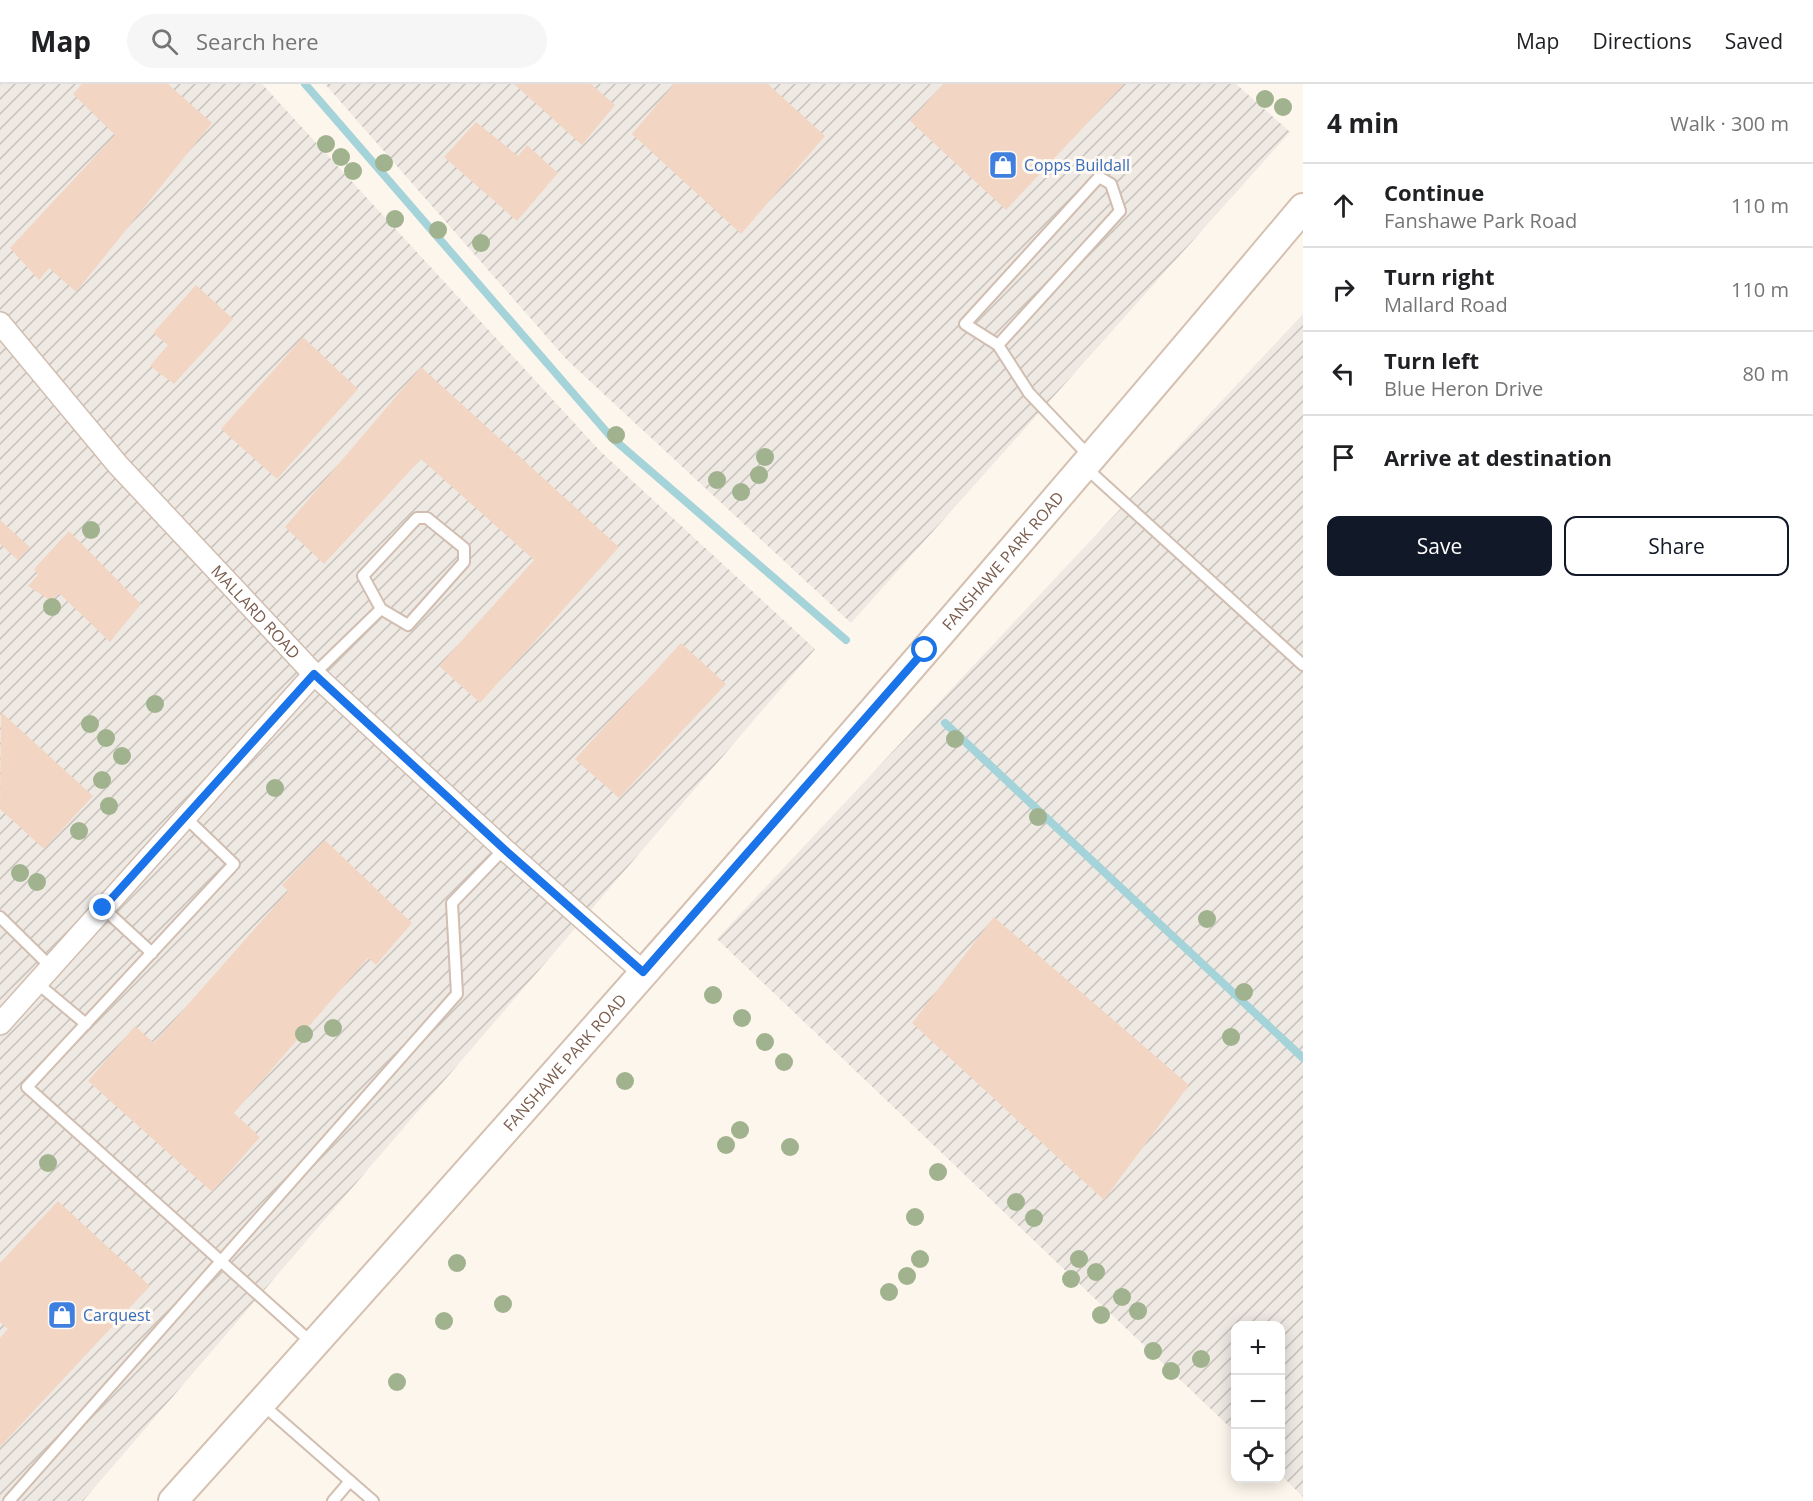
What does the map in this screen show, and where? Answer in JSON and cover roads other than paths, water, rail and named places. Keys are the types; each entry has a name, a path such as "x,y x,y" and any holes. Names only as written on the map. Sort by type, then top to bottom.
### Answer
{"main road":[{"name":"FANSHAWE PARK ROAD","path":"173,1501 643,972 1089,463 1303,208"}],"street":[{"name":"MALLARD ROAD","path":"3,332 118,465 314,674 504,849 643,972"},
{"path":"0,1024 184,816 314,674"}],"lane":[{"path":"998,345 1120,211 1111,184 1098,177 965,324 998,345 1029,393 1089,463 1303,665"},
{"path":"417,518 427,518 464,548 464,562 408,625 381,609 363,576 417,518"},
{"path":"314,674 381,609"},
{"path":"184,816 234,864 27,1087 313,1344"},
{"path":"9,1501 457,994 452,903 504,849"},
{"path":"103,908 152,953"},
{"path":"0,917 51,967"},
{"path":"37,983 86,1024"},
{"path":"261,1403 373,1501"},
{"path":"333,1501 350,1481"}],"waterway":[{"path":"305,84 611,437 846,640"},
{"path":"945,723 1303,1058"}],"place":[{"name":"Copps Buildall","path":"1003,165"},
{"name":"Carquest","path":"62,1315"}]}
